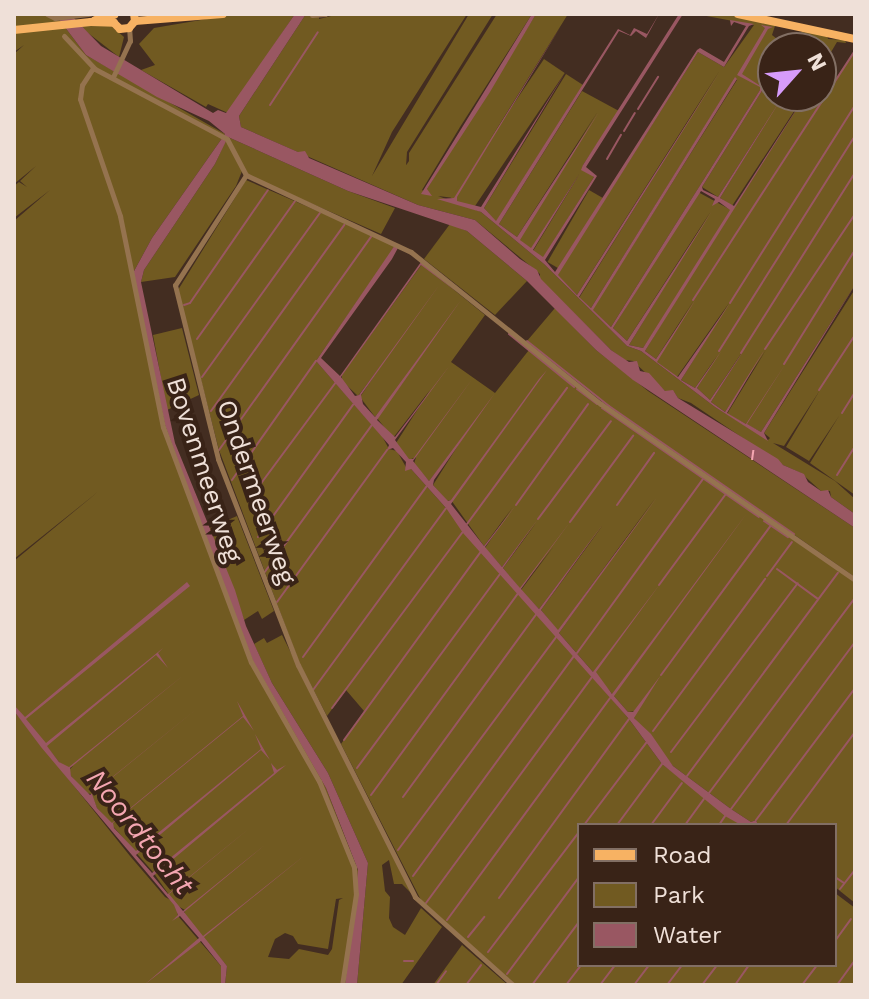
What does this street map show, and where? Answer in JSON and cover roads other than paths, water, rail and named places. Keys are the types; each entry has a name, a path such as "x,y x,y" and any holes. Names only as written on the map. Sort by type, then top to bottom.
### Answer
{"main road":[{"path":"14,30 90,18 133,20 223,14"},
{"path":"738,14 855,39"}],"street":[{"path":"47,14 60,21"},
{"path":"312,15 325,14"},
{"path":"114,75 128,47 133,20"},
{"path":"64,36 93,68 114,75 226,138 246,175 411,252 601,404 855,580"},
{"name":"Bovenmeerweg","path":"93,68 81,88 80,99 120,216 163,427 251,662 319,781 354,867 356,894 342,985"},
{"name":"Ondermeerweg","path":"246,175 178,276 175,290 218,459 298,665 422,905 513,985"}],"water":[{"path":"55,14 70,14 101,46 213,113 218,110 226,113 295,14 306,14 239,116 241,127 298,152 305,151 309,158 418,205 475,220 537,270 541,279 611,350 629,362 637,361 640,371 649,373 665,391 673,390 678,398 783,465 804,474 808,482 821,491 828,490 831,497 855,514 855,528 633,380 596,350 527,281 467,231 348,191 228,137 215,164 144,270 141,282 175,443 235,590 246,626 272,683 328,773 368,863 357,985 345,985 358,870 326,788 253,661 213,557 165,425 133,273 152,238 225,134 209,121 157,97 86,55"},
{"path":"532,14 536,14 490,92 427,189 432,196 421,194"},
{"path":"659,14 646,38 636,31 631,36 619,31 499,224 517,237 599,112 520,240 531,248 580,173 533,250 543,257 594,177 581,170 583,165 679,14 683,14 586,167 597,176 545,260 555,272 697,50 700,48 724,62 746,26 734,22 731,26 730,20 754,24 749,26 724,67 698,52 558,275 577,295 721,70 579,297 591,308 735,77 737,79 593,310 611,327 757,95 702,187 718,197 773,112 720,198 734,206 795,112 645,351 656,359 696,299 657,362 678,377 730,303 681,380 695,388 722,350 697,388 710,400 746,347 711,402 725,412 765,349 727,413 746,424 786,363 747,424 761,432 855,285 764,433 768,441 715,407 641,351 627,346 544,264 481,212 437,199 454,198 561,26 457,197 457,201 481,207 565,73 484,208 496,221 618,29 630,35 634,28 647,34","holes":["701,191 715,199 712,206 719,202 730,210 643,348 629,345 712,211 627,341 613,328"]},
{"path":"757,41 757,48 742,74 757,85 737,75"},
{"path":"395,245 399,246 392,259 321,358 340,376 421,262 457,292 421,265 341,377 355,396 359,395 440,284 361,395 363,404 375,417 461,300 377,420 395,437 450,365 395,440 409,459 413,459 473,378 413,461 429,481 495,393 434,480 433,485 448,501 547,370 451,504 484,546 516,505 485,547 502,567 538,519 503,568 520,588 570,522 521,589 539,609 603,524 541,610 558,630 658,496 559,633 593,672 660,584 596,672 612,694 747,513 614,696 628,712 633,712 661,675 634,718 651,734 673,766 731,809 757,823 737,823 725,816 662,764 629,719 463,533 446,508 411,469 405,471 406,462 393,448 387,450 389,445 316,361"},
{"path":"187,582 190,586 26,719 46,743 163,648 158,653 168,668 156,655 47,746 59,762 69,767 185,674 70,768 71,776 90,795 199,707 92,794 97,808 112,823 243,716 237,701 254,731 243,717 113,823 114,828 136,851 261,749 255,734 270,760 261,750 136,855 152,873 274,773 271,763 277,770 286,765 153,876 168,894 251,827 169,894 183,911 266,844 184,912 203,936 305,855 204,937 227,966 225,985 221,985 221,966 201,941 144,985 199,938 180,916 172,921 178,915 174,905 41,747 14,711 14,705 25,717"}],"waterway":[{"path":"270,105 318,32"},
{"path":"693,300 855,51"},
{"path":"638,109 658,77"},
{"path":"730,303 855,105"},
{"path":"624,131 635,113"},
{"path":"607,159 621,135"},
{"path":"719,351 855,136"},
{"path":"741,353 855,173"},
{"path":"184,305 190,303 268,190"},
{"path":"197,339 295,201"},
{"path":"202,377 320,213"},
{"path":"765,349 855,214"},
{"path":"211,411 344,225"},
{"path":"219,450 371,237"},
{"path":"784,364 855,250"},
{"path":"509,334 574,387"},
{"path":"819,390 855,335"},
{"path":"527,341 609,406 794,534"},
{"path":"232,480 316,361"},
{"path":"248,501 336,382"},
{"path":"467,524 567,388"},
{"path":"577,389 597,404"},
{"path":"842,413 855,392"},
{"path":"516,505 588,404"},
{"path":"258,537 353,405"},
{"path":"602,408 759,517"},
{"path":"538,519 611,421"},
{"path":"264,573 372,425"},
{"path":"570,522 633,436"},
{"path":"837,475 855,446"},
{"path":"277,602 387,450"},
{"path":"617,505 654,453"},
{"path":"577,653 703,479"},
{"path":"303,657 427,486"},
{"path":"659,585 725,495"},
{"path":"313,690 446,508"},
{"path":"764,521 788,537"},
{"path":"661,675 771,525"},
{"path":"332,708 464,530"},
{"path":"767,576 792,542"},
{"path":"344,740 482,550"},
{"path":"777,569 818,599"},
{"path":"687,776 838,573"},
{"path":"357,768 500,574"},
{"path":"653,731 765,579"},
{"path":"671,752 798,583"},
{"path":"371,795 519,592"},
{"path":"709,793 855,598"},
{"path":"403,797 537,613"},
{"path":"398,850 557,636"},
{"path":"731,809 855,642"},
{"path":"413,876 574,656"},
{"path":"426,903 592,677"},
{"path":"756,820 855,688"},
{"path":"447,920 610,698"},
{"path":"499,898 629,719"},
{"path":"787,823 855,732"},
{"path":"586,823 646,743"},
{"path":"618,823 662,764"},
{"path":"652,823 682,783"},
{"path":"686,823 704,799"},
{"path":"720,823 725,816"},
{"path":"488,952 577,835"},
{"path":"840,889 855,870"},
{"path":"837,878 844,883"},
{"path":"507,974 577,880"},
{"path":"468,937 484,917"},
{"path":"837,938 851,919"},
{"path":"532,985 577,925"},
{"path":"837,985 855,960"},
{"path":"404,961 413,961"},
{"path":"466,985 481,965"},
{"path":"566,985 580,967"},
{"path":"600,985 614,967"},
{"path":"634,985 648,967"},
{"path":"667,985 680,967"},
{"path":"702,985 716,967"},
{"path":"735,985 748,967"},
{"path":"802,985 816,967"},
{"path":"436,985 446,971"}],"water label":[{"name":"Noordtocht","path":"140,832"}]}
